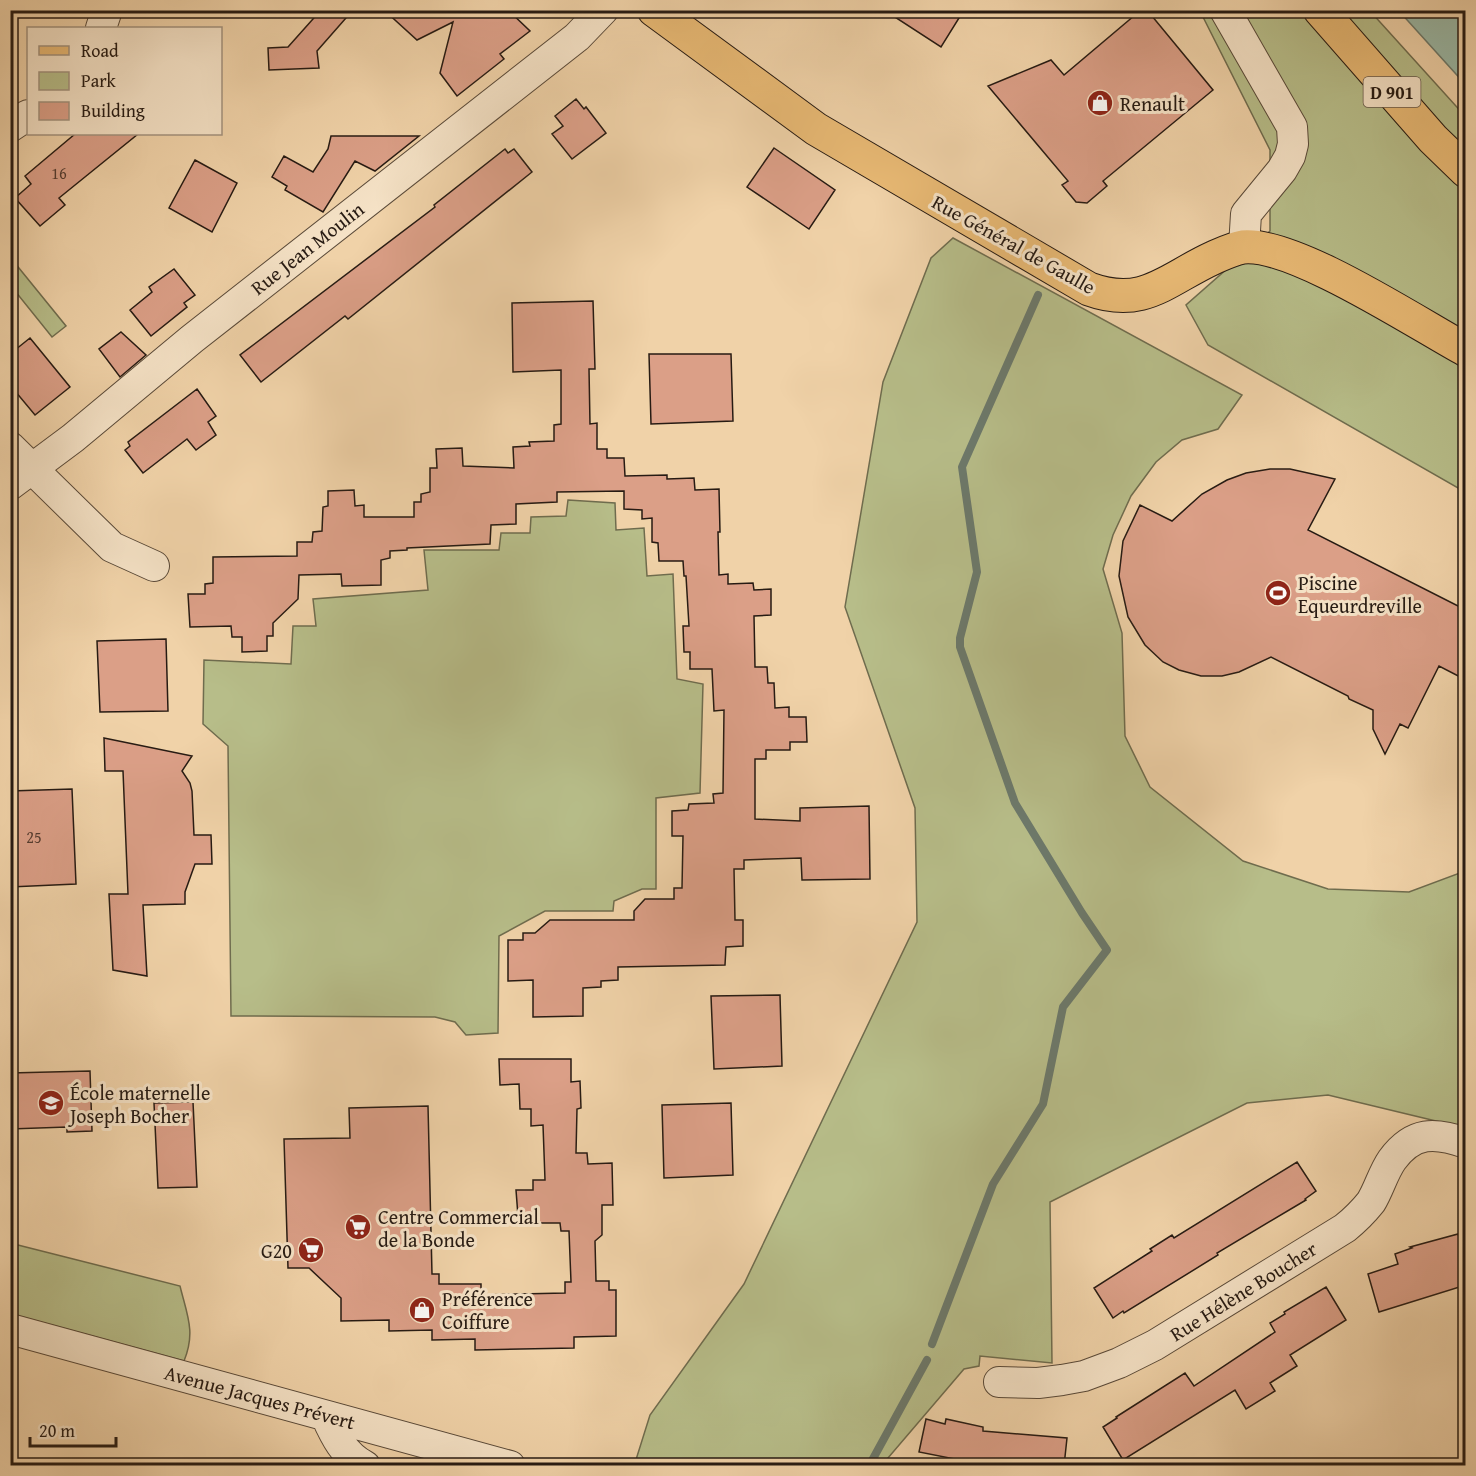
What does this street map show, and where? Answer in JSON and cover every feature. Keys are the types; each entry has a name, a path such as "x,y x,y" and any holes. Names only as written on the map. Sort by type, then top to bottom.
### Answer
{"main road":[{"name":"Rue Général de Gaulle","path":"654,10 816,129 1089,289 1112,296 1142,294 1160,288 1230,250 1244,247 1275,252 1321,270 1466,350"},
{"name":"D 901","path":"1320,10 1433,140 1466,171"}],"street":[{"path":"101,27 107,10"},
{"name":"Rue Jean Moulin","path":"21,476 81,431 219,318 577,37 603,10"},
{"path":"1225,10 1292,127 1293,144 1286,163 1246,214 1244,247"},
{"path":"10,127 27,116"},
{"path":"10,447 21,476 112,547 154,566"},
{"name":"Rue Hélène Boucher","path":"999,1382 1038,1383 1084,1376 1119,1363 1155,1345 1358,1218 1371,1201 1392,1160 1413,1139 1428,1136 1456,1140"},
{"name":"Avenue Jacques Prévert","path":"10,1329 510,1466"},
{"path":"326,1416 342,1448 354,1460 365,1466"}],"green space":[{"path":"1200,11 1370,11 1465,116 1465,492 1208,345 1186,305 1270,231 1270,150"},
{"path":"953,238 1242,395 1218,429 1182,440 1156,462 1131,496 1113,535 1103,569 1122,633 1125,736 1150,787 1243,861 1328,889 1409,892 1465,871 1465,1128 1328,1095 1247,1103 1050,1202 1052,1363 980,1356 979,1366 964,1369 882,1465 634,1466 650,1415 744,1284 917,922 915,808 845,607 883,382 931,258"},
{"path":"10,257 66,326 52,337 11,286"},
{"path":"568,500 615,503 616,530 644,528 647,576 673,574 677,679 703,684 700,793 656,798 656,889 642,889 614,901 613,911 545,911 499,936 498,1033 466,1035 455,1022 435,1017 231,1016 228,746 203,724 204,660 291,664 293,626 316,626 313,599 428,590 424,550 499,550 501,533 530,533 531,517 566,516"},
{"path":"10,1243 180,1286 190,1332 188,1351 184,1361 11,1314"}],"shaded area":[{"path":"1399,11 1465,11 1465,84"}],"building":[{"path":"321,10 353,10 317,51 319,68 269,70 268,48 288,47"},
{"path":"384,10 508,10 530,31 500,54 504,59 457,96 440,73 453,22 417,40"},
{"path":"884,10 964,10 941,47"},
{"name":"Renault","path":"1141,10 1147,10 1213,90 1103,181 1107,186 1087,203 1076,202 1062,185 1068,181 988,86 1051,60 1064,75"},
{"path":"576,99 584,109 586,107 606,133 572,159 552,134 563,126 555,116"},
{"path":"74,135 137,135 59,198 65,205 40,226 15,198 31,184 25,176"},
{"path":"331,136 419,136 375,171 355,161 323,212 285,190 287,186 272,177 284,156 313,172 328,149"},
{"path":"774,148 835,190 809,229 747,187"},
{"path":"505,149 508,153 514,149 532,172 348,319 345,316 261,382 240,355 435,207 434,205"},
{"path":"195,160 237,183 212,232 169,208"},
{"path":"174,269 195,295 184,303 187,307 151,336 130,310 152,292 149,287"},
{"path":"593,301 595,369 589,369 590,424 597,423 597,449 607,449 607,458 624,458 625,476 667,475 667,479 694,478 695,490 719,489 719,575 728,574 728,584 753,583 754,590 771,589 771,615 754,616 755,667 767,667 768,683 774,683 775,708 789,707 789,717 806,717 807,742 790,742 790,750 766,750 766,759 755,759 755,819 800,821 800,808 869,806 870,879 802,880 801,858 744,860 744,869 734,869 735,920 743,920 743,946 726,947 725,965 618,967 618,980 601,981 601,987 583,988 583,1016 533,1017 533,980 508,981 508,940 523,940 523,933 535,933 550,920 634,920 634,911 645,899 674,899 674,888 682,888 683,836 672,836 672,811 688,810 689,804 714,803 713,794 723,793 724,710 714,711 712,669 690,669 690,652 684,652 683,626 689,626 683,561 659,561 658,543 652,542 652,518 642,519 642,510 624,509 624,491 557,492 557,502 516,504 516,524 491,525 490,544 407,548 407,550 390,551 390,558 381,560 381,585 342,586 341,574 299,575 298,599 273,623 273,636 267,636 267,651 242,652 242,637 232,637 231,626 190,627 188,594 205,594 205,584 213,583 213,557 297,556 297,542 312,542 313,532 322,531 323,507 328,506 328,491 354,490 355,506 364,505 364,517 414,517 414,502 421,502 421,494 430,492 430,468 437,468 436,449 462,448 463,466 514,468 513,447 530,446 529,442 554,441 554,425 561,424 561,370 513,372 512,303"},
{"path":"121,332 146,355 120,377 99,349"},
{"path":"30,338 70,387 35,415 10,385 10,354"},
{"path":"649,354 731,354 733,421 651,424"},
{"path":"197,389 216,416 208,422 216,435 196,450 187,439 143,473 125,450 130,446 128,442"},
{"name":"Piscine Equeurdreville","path":"1270,469 1290,469 1335,479 1308,530 1466,610 1466,680 1439,666 1408,728 1400,724 1385,754 1373,729 1373,710 1349,699 1348,696 1271,657 1239,672 1222,676 1201,676 1179,670 1163,662 1145,645 1128,617 1119,576 1123,541 1140,505 1172,521 1202,494 1227,480 1246,473"},
{"path":"166,639 168,711 100,712 97,641"},
{"path":"104,738 192,756 182,771 192,791 194,835 211,835 212,864 195,864 185,892 185,904 143,905 147,976 113,970 109,894 128,894 123,771 105,771"},
{"path":"72,789 76,884 10,887 10,791"},
{"path":"780,995 782,1066 714,1069 711,996"},
{"name":"Centre Commercial de la Bonde","path":"499,1059 571,1059 571,1082 580,1081 581,1108 577,1109 576,1153 587,1153 588,1164 612,1163 613,1205 602,1205 602,1235 595,1241 596,1281 609,1281 609,1290 616,1290 616,1336 574,1337 574,1348 475,1350 475,1339 432,1340 432,1330 389,1331 389,1320 341,1321 341,1298 309,1268 288,1268 284,1139 350,1138 349,1108 428,1106 432,1274 439,1274 439,1284 481,1284 481,1295 565,1293 565,1282 571,1282 569,1231 561,1231 560,1223 534,1223 534,1216 518,1216 516,1190 533,1190 533,1180 545,1180 543,1125 531,1126 531,1109 520,1109 519,1084 500,1085"},
{"name":"École maternelle Joseph Bocher","path":"90,1071 92,1131 67,1132 67,1127 10,1129 10,1073"},
{"path":"193,1102 197,1187 158,1188 154,1103"},
{"path":"731,1103 733,1175 664,1178 662,1105"},
{"path":"1297,1162 1316,1191 1306,1200 1113,1318 1094,1288 1152,1251 1150,1249 1172,1235 1174,1238"},
{"path":"1458,1234 1466,1258 1466,1285 1379,1312 1368,1274 1398,1264 1395,1254 1412,1248 1410,1247"},
{"path":"1326,1287 1346,1320 1290,1355 1297,1366 1270,1383 1275,1391 1246,1409 1235,1390 1123,1460 1103,1427 1185,1373 1194,1386 1275,1332 1270,1323"},
{"path":"926,1419 945,1424 946,1419 983,1427 983,1431 1067,1438 1064,1466 990,1466 919,1452"}],"waterway":[{"path":"932,1344 993,1184 1043,1104 1063,1007 1107,950 1015,803 960,647 960,638 977,572 962,467 1038,295"},
{"path":"869,1466 927,1360"}],"place":[{"name":"Renault","path":"1100,103"},
{"name":"Piscine Equeurdreville","path":"1278,593"},
{"name":"École maternelle Joseph Bocher","path":"51,1103"},
{"name":"Centre Commercial de la Bonde","path":"358,1227"},
{"name":"G20","path":"311,1250"},
{"name":"Préférence Coiffure","path":"422,1310"}]}
